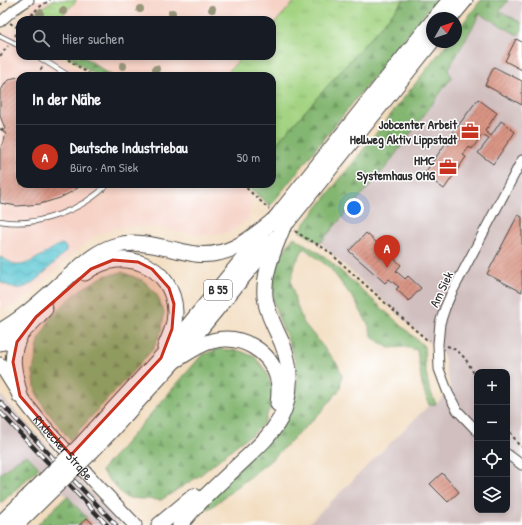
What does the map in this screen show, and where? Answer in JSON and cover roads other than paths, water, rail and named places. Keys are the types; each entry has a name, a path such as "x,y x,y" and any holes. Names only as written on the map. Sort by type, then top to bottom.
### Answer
{"highway":[{"path":"440,12 450,0"},
{"path":"455,12 465,0"},
{"name":"B 55","path":"281,220 426,30"},
{"name":"B 55","path":"0,524 55,478 82,452 110,432 281,220 426,48"},
{"path":"0,331 25,314 92,257 107,248 124,244 141,243 197,254 214,254 231,250 239,246 281,220"},
{"path":"181,524 204,497 268,437 285,408 288,397 290,375 286,353 270,319 267,308 265,286 281,220"},
{"path":"0,343 11,340 21,333 36,317 91,269 113,260 130,260 152,269 164,281 172,296 174,304 174,321 168,359"},
{"path":"0,318 8,319 25,314"},
{"path":"20,396 13,369 13,362 14,348 21,333"},
{"path":"159,525 187,503 255,440 272,420 277,408 279,396 278,380 272,365 261,352 247,343 230,339 213,340 168,359"},
{"name":"B 55","path":"16,525 55,478"}],"main road":[{"name":"Rixbecker Straße","path":"0,364 20,396 39,420 135,525"}],"street":[{"path":"0,22 29,0"},
{"name":"Am Siek","path":"474,428 457,410 448,394 440,369 438,344 440,323 451,294 522,160"},
{"path":"510,456 522,465"}],"lane":[{"path":"0,36 16,44"},
{"path":"43,60 63,72"},
{"path":"0,221 18,223 53,217 94,197 104,188"}],"water":[{"path":"61,244 66,247 65,252 44,273 26,287 18,288 0,282 0,257 11,263 23,265"}],"railway":[{"path":"0,402 116,525"},
{"path":"0,412 107,525"}],"place":[{"name":"Jobcenter Arbeit Hellweg Aktiv Lippstadt","path":"470,131"},
{"name":"HMC Systemhaus OHG","path":"448,167"},
{"name":"Deutsche Industriebau","path":"387,268"}]}
